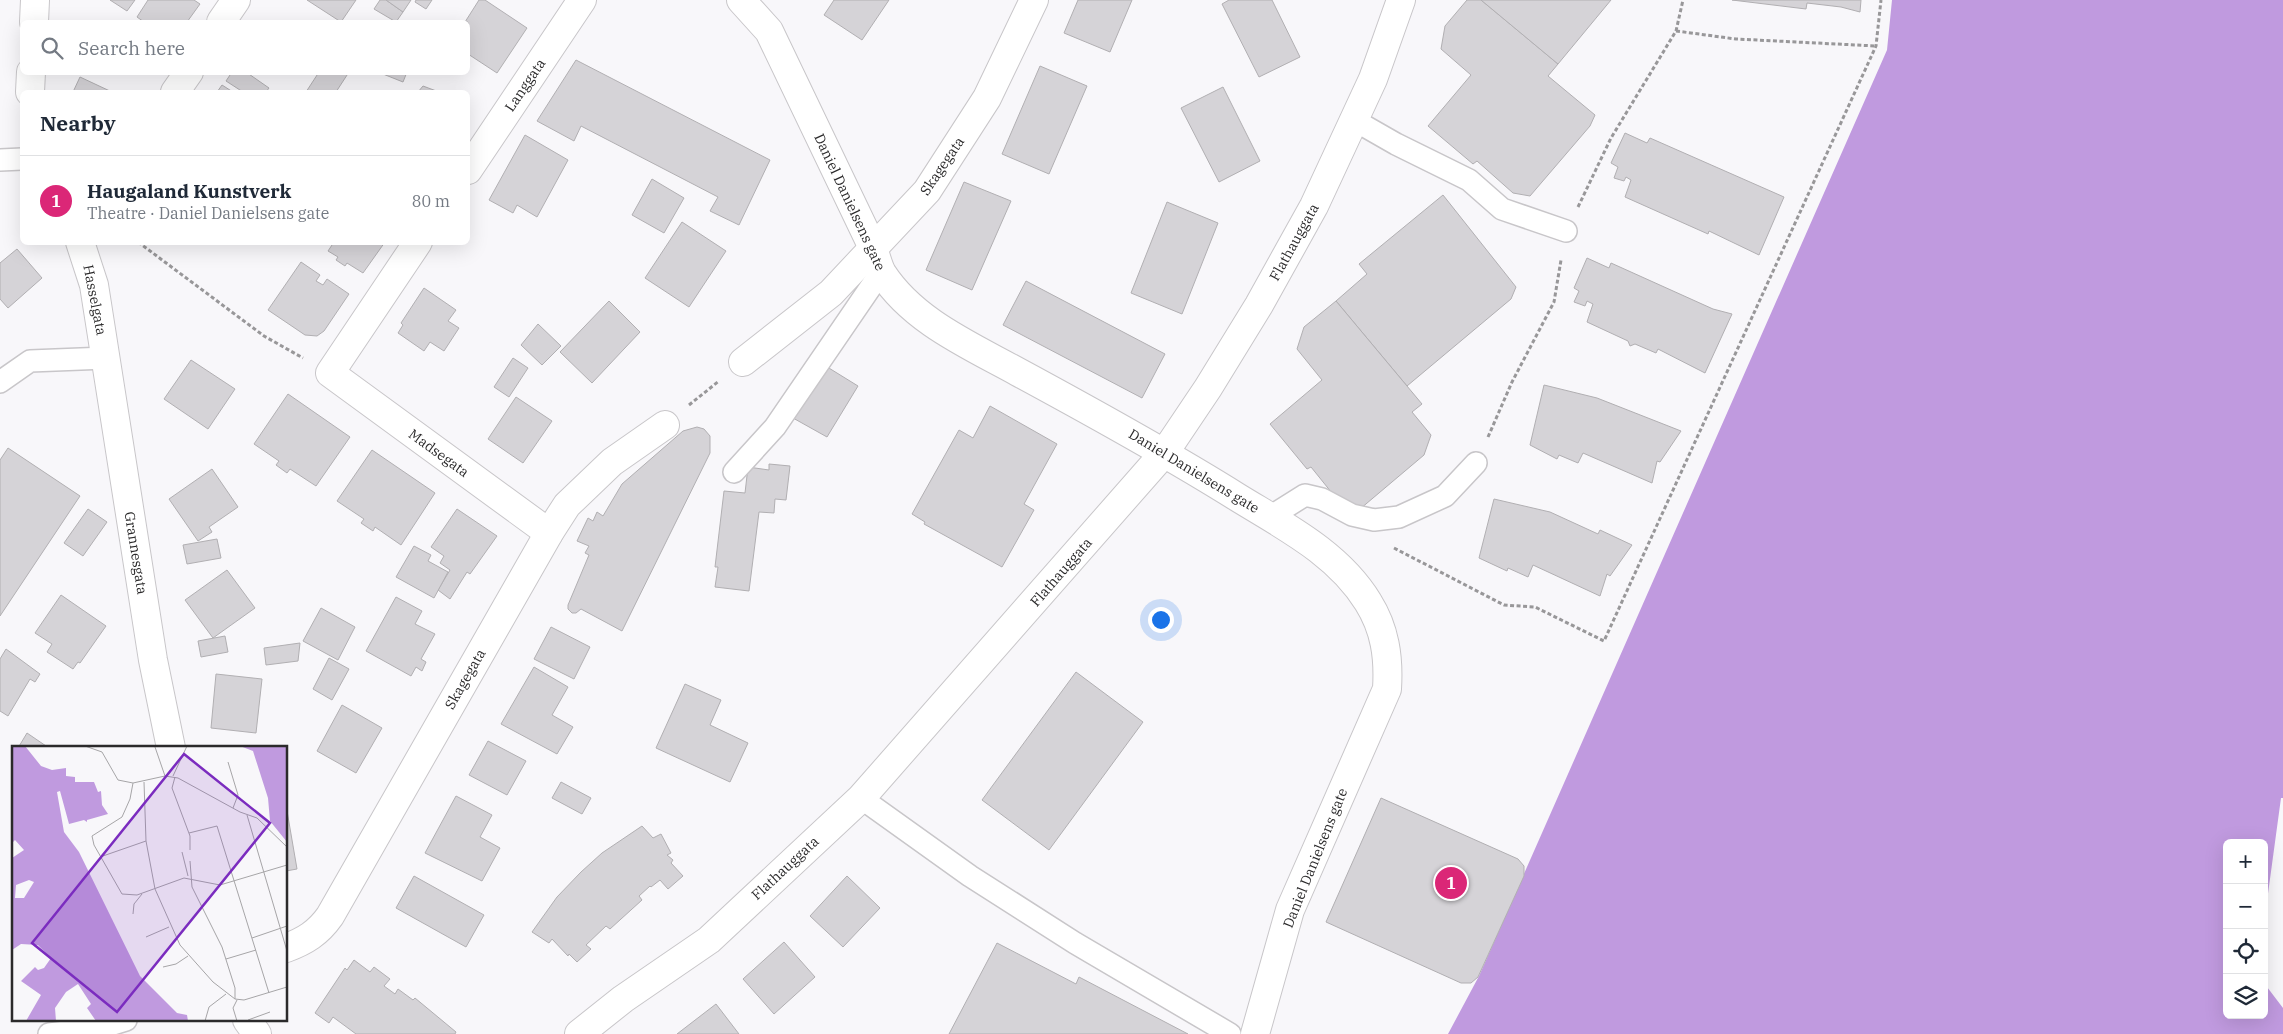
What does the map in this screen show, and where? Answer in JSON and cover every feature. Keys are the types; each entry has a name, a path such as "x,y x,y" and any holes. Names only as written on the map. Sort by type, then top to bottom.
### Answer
{"street":[{"path":"34,20 35,0"},
{"path":"222,20 236,0"},
{"name":"Langgata","path":"470,167 582,0"},
{"name":"Daniel Danielsens gate","path":"741,0 769,31 877,260 908,306 949,334 1165,452 1314,545 1347,574 1372,611 1381,629 1389,662 1387,689 1290,910 1255,1034"},
{"name":"Skagegata","path":"743,362 831,292 877,260 927,191 987,98 1034,0"},
{"name":"Flathauggata","path":"579,1034 623,1000 709,940 861,798 1165,452 1208,388 1259,305 1314,206 1373,79 1402,0"},
{"path":"30,90 31,75"},
{"path":"176,90 186,75"},
{"name":"Hasselgata","path":"81,245 94,285 106,358"},
{"path":"330,373 416,245"},
{"name":"Grannesgata","path":"106,358 152,650 171,746"},
{"name":"Madsegata","path":"330,373 549,533"},
{"name":"Skagegata","path":"288,947 306,940 321,928 330,916 549,533 567,505 605,468 665,425"},
{"path":"248,1022 257,1034"}],"lane":[{"path":"1354,120 1396,144 1469,180 1502,209 1566,231"},
{"path":"0,160 20,159"},
{"path":"734,472 775,427 877,260"},
{"path":"0,382 30,361 106,358"},
{"path":"1270,517 1305,494 1322,499 1352,516 1374,520 1399,517 1445,496 1476,463"},
{"path":"861,798 970,876 1075,943 1230,1034"},
{"path":"49,1034 100,1028 120,1022"}],"path":[{"path":"1352,516 1394,548 1504,604 1535,607 1604,641 1876,46 1881,0"},
{"path":"1676,31 1736,38 1876,46"},
{"path":"142,245 264,336 330,373"},
{"path":"665,425 743,362"}],"shaded area":[{"path":"1892,0 2283,0 2283,798 2281,798 2268,894 2268,839 2223,839 2223,1019 2268,1019 2268,988 2283,1008 2283,1034 1448,1034 1479,976 1887,50"}],"building":[{"path":"110,0 135,0 127,11"},
{"path":"148,0 194,0 200,4 188,20 141,20 137,17"},
{"path":"307,0 356,0 342,20 338,20"},
{"path":"380,0 386,0 403,12 397,20 393,20 374,9"},
{"path":"386,0 411,0 403,12"},
{"path":"416,0 432,0 426,9 415,2"},
{"path":"479,0 485,0 527,28 497,73 470,55 470,20 466,20"},
{"path":"834,0 889,0 862,40 824,15"},
{"path":"1078,0 1132,0 1110,52 1064,33"},
{"path":"1229,0 1272,0 1300,57 1259,77 1222,4"},
{"path":"1467,0 1481,0 1558,64 1548,76 1595,115 1590,126 1530,196 1513,193 1477,161 1473,164 1428,126 1471,75 1441,49 1445,26"},
{"path":"1481,0 1611,0 1558,64"},
{"path":"1732,0 1861,0 1860,12 1841,7 1807,3 1806,9"},
{"path":"576,60 770,160 739,225 710,211 718,197 581,126 574,141 537,121"},
{"path":"1040,66 1087,86 1049,174 1002,154"},
{"path":"230,75 250,75 269,88 268,90 240,90 226,81"},
{"path":"317,75 347,75 337,90 307,90"},
{"path":"386,75 406,75 403,82"},
{"path":"80,77 108,90 74,90"},
{"path":"222,85 230,90 218,90"},
{"path":"423,86 434,90 420,90"},
{"path":"1223,87 1260,161 1219,182 1181,108"},
{"path":"1625,133 1647,143 1650,138 1784,197 1759,255 1709,231 1708,234 1625,197 1631,180 1626,177 1624,181 1614,178 1618,167 1611,163"},
{"path":"525,135 568,160 537,217 517,205 513,213 489,200"},
{"path":"652,179 684,198 664,233 632,215"},
{"path":"964,182 1011,201 972,290 926,270"},
{"path":"1443,195 1516,287 1511,299 1407,386 1336,301 1367,274 1359,264"},
{"path":"1167,202 1218,223 1182,314 1131,293"},
{"path":"682,222 726,251 689,307 645,278"},
{"path":"332,245 383,245 363,273 347,263 345,266 336,260 338,257 328,251"},
{"path":"17,249 42,278 8,308 0,299 0,263"},
{"path":"1587,258 1609,268 1611,263 1713,309 1732,314 1705,373 1658,349 1656,353 1635,344 1630,346 1628,341 1587,322 1593,304 1587,301 1585,306 1574,302 1579,291 1574,288"},
{"path":"301,262 320,275 316,281 323,285 327,279 349,294 324,331 317,336 305,335 268,310"},
{"path":"1026,281 1165,354 1142,398 1003,325"},
{"path":"424,288 456,310 448,321 459,328 444,351 430,342 424,351 398,333 403,325 401,323"},
{"path":"609,301 640,332 592,383 560,352"},
{"path":"1336,301 1422,404 1412,412 1431,435 1424,455 1360,509 1340,503 1311,467 1307,469 1270,424 1322,380 1297,349 1304,327"},
{"path":"538,324 561,346 542,365 521,345"},
{"path":"513,358 528,368 509,397 494,387"},
{"path":"191,360 235,389 208,429 164,399"},
{"path":"824,365 858,386 827,437 793,418"},
{"path":"1544,385 1597,398 1681,431 1660,462 1657,461 1652,483 1583,453 1578,463 1559,455 1557,459 1530,445"},
{"path":"288,394 350,437 316,486 290,469 287,473 276,465 279,461 254,444"},
{"path":"516,397 552,421 523,463 488,439"},
{"path":"990,406 1057,444 1024,504 1034,510 1002,567 924,524 925,522 912,514 959,430 973,438"},
{"path":"697,427 704,429 710,436 710,453 622,631 581,609 576,613 572,613 568,609 568,605 589,555 585,553 589,546 577,541 588,518 593,521 597,512 603,516 622,484 683,431"},
{"path":"8,448 80,496 0,616 0,460"},
{"path":"372,450 435,493 401,545 375,527 373,531 361,523 364,519 337,501"},
{"path":"769,464 790,466 786,500 775,499 774,513 759,512 749,591 715,587 718,567 715,567 724,491 745,493 748,467 769,470"},
{"path":"212,469 238,507 209,527 212,532 198,541 169,499"},
{"path":"1494,499 1550,512 1598,534 1600,530 1632,545 1610,576 1607,574 1600,596 1533,565 1528,577 1508,568 1507,571 1479,558"},
{"path":"88,509 107,522 83,556 64,543"},
{"path":"457,509 497,536 470,574 467,572 450,599 438,590 450,570 440,563 444,556 431,547"},
{"path":"217,539 221,558 187,564 183,545"},
{"path":"414,546 431,555 428,561 448,572 434,598 396,577"},
{"path":"227,570 255,608 213,638 185,600"},
{"path":"61,595 106,626 80,663 78,662 73,669 47,652 52,644 35,633"},
{"path":"396,597 422,611 415,624 435,634 421,659 426,662 422,671 416,667 411,676 366,651"},
{"path":"321,608 355,627 338,660 303,641"},
{"path":"551,627 590,647 574,679 534,659"},
{"path":"225,636 228,652 201,657 198,641"},
{"path":"300,643 298,661 266,665 264,648"},
{"path":"6,649 40,674 35,682 30,679 8,716 0,711 0,659"},
{"path":"329,658 349,669 332,700 313,689"},
{"path":"534,667 568,687 552,715 573,727 557,754 501,724"},
{"path":"1076,672 1143,722 1049,850 982,800"},
{"path":"216,674 262,679 256,733 211,728"},
{"path":"685,684 721,700 710,725 748,743 730,782 656,748"},
{"path":"342,705 382,728 356,773 317,751"},
{"path":"27,733 46,746 19,746"},
{"path":"488,741 526,761 507,795 469,775"},
{"path":"561,782 591,798 582,814 552,798"},
{"path":"456,796 492,815 480,837 500,848 482,881 425,853"},
{"path":"1381,798 1518,859 1524,866 1524,876 1478,977 1471,983 1461,983 1326,922"},
{"path":"288,817 297,869 288,871"},
{"path":"642,826 653,838 661,834 671,853 667,855 673,860 671,863 683,876 668,889 660,880 650,886 639,896 642,900 610,929 606,926 586,945 591,949 577,962 569,954 568,956 552,939 549,943 532,932 557,897 581,872 602,853"},
{"path":"414,876 484,915 466,947 396,908"},
{"path":"847,876 880,908 843,947 810,916"},
{"path":"784,942 815,977 774,1014 743,979"},
{"path":"997,943 1076,984 1079,977 1188,1034 949,1034"},
{"path":"354,960 370,972 374,967 390,979 384,986 395,994 398,989 413,1000 415,998 456,1032 455,1034 356,1034 333,1017 329,1023 315,1013 345,968 347,970"},
{"path":"716,1004 739,1034 677,1034"}],"place":[{"name":"Haugaland Kunstverk","path":"1451,883"}]}
